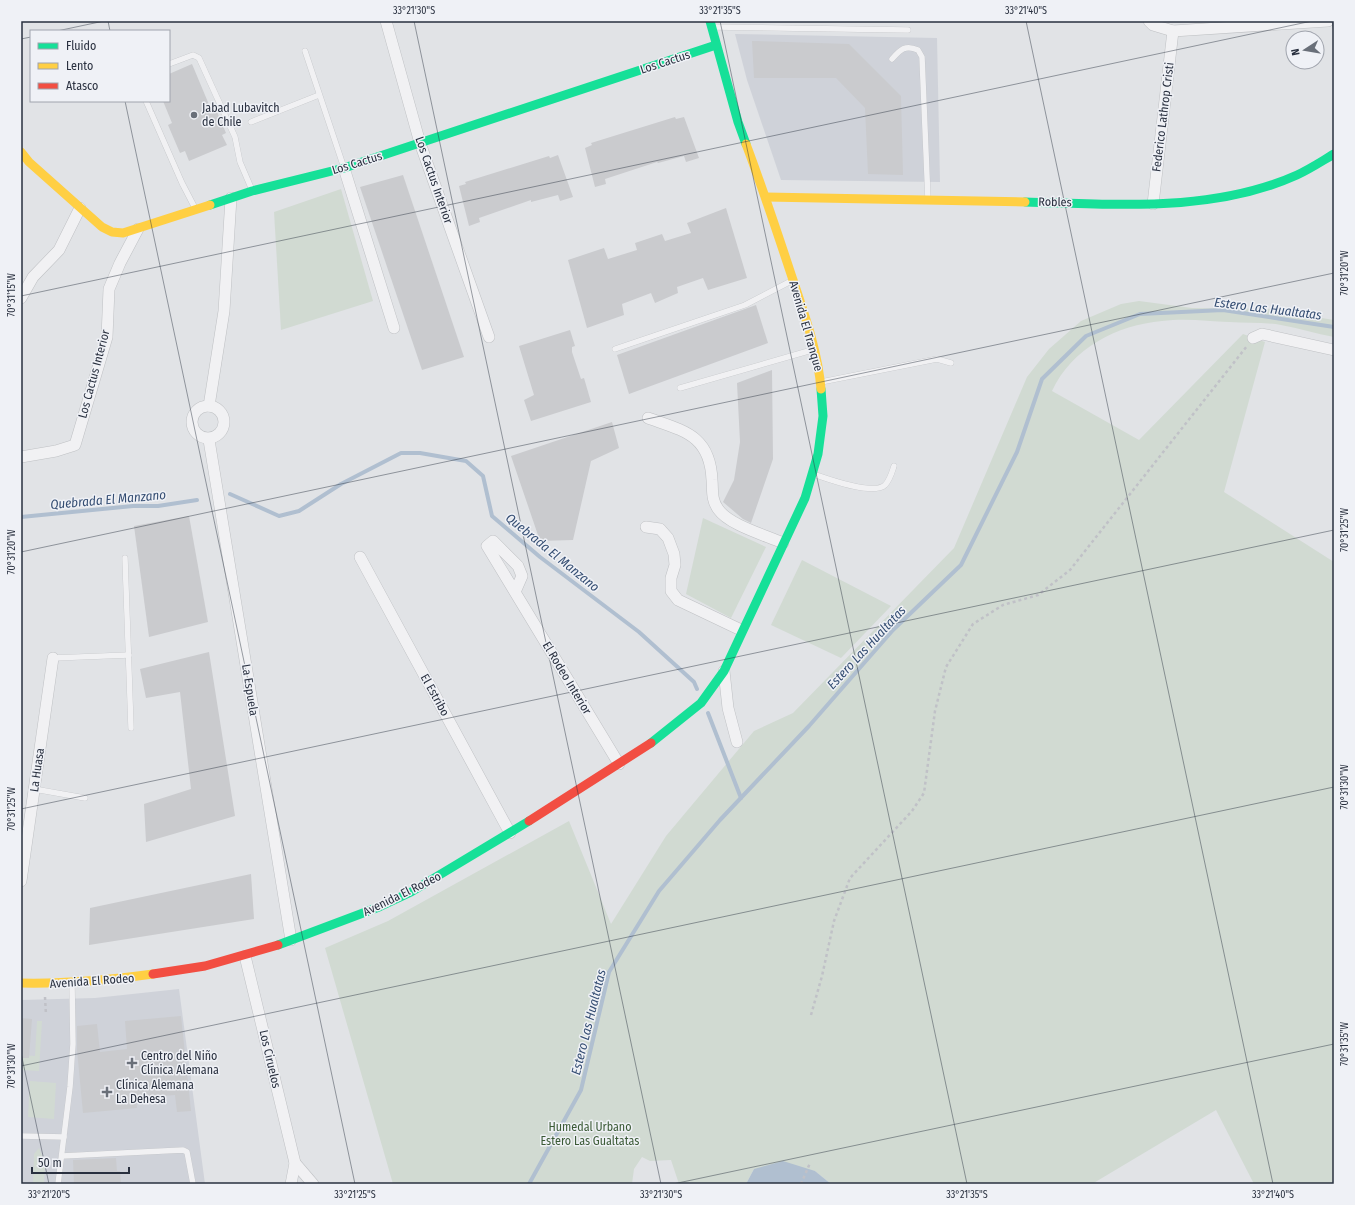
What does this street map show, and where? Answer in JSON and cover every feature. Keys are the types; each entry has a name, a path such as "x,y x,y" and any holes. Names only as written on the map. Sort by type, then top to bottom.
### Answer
{"street":[{"name":"Los Cactus Interior","path":"386,21 420,143 489,337"},
{"path":"1149,21 1153,25 1173,30 1328,21"},
{"name":"Avenida El Tranque","path":"711,24 738,122 766,197 814,349 821,382 823,408 821,436 813,474 805,498 741,630 724,671 728,708 737,742"},
{"name":"Federico Lathrop Cristi","path":"1153,204 1173,30"},
{"name":"Los Cactus","path":"21,152 29,162 102,227 112,232 123,233 195,208 252,191 344,168 716,46"},
{"name":"Robles","path":"766,197 1153,204 1219,198 1243,193 1288,178 1334,154"},
{"path":"344,168 394,328"},
{"path":"210,406 224,312 231,198"},
{"path":"21,298 33,277 59,250 80,208"},
{"name":"Los Cactus Interior","path":"21,457 56,451 75,445 107,337 109,289 120,263 138,229"},
{"path":"1253,338 1262,334 1334,350"},
{"path":"210,406 221,413 224,424 220,434 210,440 198,436 194,432 191,421 196,411 201,407 210,406"},
{"path":"648,418 690,434 702,444 708,454 712,467 712,497 723,515 783,543"},
{"name":"La Espuela","path":"210,440 291,940"},
{"path":"646,527 660,529 668,538 674,554 675,565 671,578 671,591 678,600 741,630"},
{"name":"El Estribo","path":"360,557 510,833"},
{"name":"El Rodeo Interior","path":"515,592 619,764"},
{"name":"La Huasa","path":"21,882 53,658"},
{"name":"Avenida El Rodeo","path":"21,983 72,983 154,975 205,966 244,956 291,940 394,900 442,875 657,739 701,703 724,671"},
{"name":"Los Ciruelos","path":"244,956 295,1164 291,1184"},
{"name":"Los Ciruelos","path":"295,1164 313,1184"}],"lane":[{"path":"711,24 908,30"},
{"path":"892,59 902,49 907,47 918,50 922,57 928,200"},
{"path":"305,51 344,168"},
{"path":"170,64 193,55 199,58 235,137 240,162 252,191"},
{"path":"251,122 319,95"},
{"path":"146,102 182,183 195,208"},
{"path":"615,349 745,305 793,280"},
{"path":"680,388 814,349"},
{"path":"821,382 937,359 951,363"},
{"path":"813,474 843,484 878,489 884,486 888,481 894,466"},
{"path":"125,558 131,728"},
{"path":"53,658 128,655"},
{"path":"34,790 85,798"},
{"path":"58,1184 72,1070 72,983"},
{"path":"21,1136 64,1137"},
{"path":"62,1156 183,1150 187,1152 193,1184"}],"path":[{"path":"811,1015 822,976 834,921 850,878 912,811 924,793 935,711 946,667 973,624 1003,605 1038,595 1070,570 1253,338"},
{"path":"45,997 46,1015"},
{"path":"801,1184 810,1163"}],"shaded area":[{"path":"735,34 937,38 940,182 781,180 747,80"},
{"name":"Clínica Alemana La Dehesa","path":"179,989 205,1184 21,1184 21,1000 95,998"}],"green space":[{"path":"341,189 373,301 281,330 274,212"},
{"name":"Humedal Urbano Estero Las Gualtatas","path":"1139,301 1192,308 1267,309 1334,320 1334,337 1288,326 1268,323 1171,320 1145,323 1113,334 1098,341 1084,351 1071,362 1052,391 1139,440 1243,334 1265,342 1224,492 1334,562 1334,1184 1254,1184 1216,1110 1092,1184 831,1184 815,1171 754,1169 746,1184 679,1184 671,1160 650,1161 642,1157 634,1169 632,1184 393,1184 325,948 388,921 569,821 611,924 666,836 754,731 793,713 954,548 1027,377 1049,349 1081,321 1121,304"},
{"path":"703,518 766,547 731,618 686,594"},
{"path":"802,560 891,606 841,658 771,625"},
{"path":"37,1021 42,1021 39,1071 21,1070 21,1055 35,1056"},
{"path":"30,1081 56,1083 54,1119 28,1117"},
{"path":"39,1148 45,1163 44,1184 33,1184 34,1154"}],"water":[{"path":"783,1161 815,1171 831,1184 746,1184 754,1169"}],"building":[{"path":"752,41 849,44 901,96 903,175 868,174 865,108 836,78 754,78"},
{"name":"Jabad Lubavitch de Chile","path":"192,64 210,107 214,105 226,133 222,135 227,145 189,161 185,151 180,153 168,125 172,123 163,102 170,102 170,74"},
{"path":"675,117 676,119 684,117 699,158 686,162 684,156 657,162 605,179 606,184 595,187 585,148 592,145 591,143"},
{"path":"558,155 573,197 560,201 558,195 531,202 531,200 479,218 480,222 469,226 459,186 466,184 465,182 549,156 550,158"},
{"path":"403,175 464,357 422,370 360,187"},
{"path":"726,208 747,278 708,290 703,278 677,287 678,293 655,303 651,293 622,304 624,315 587,328 568,260 604,248 608,259 637,250 635,243 662,234 665,241 691,233 687,223"},
{"path":"756,305 768,343 629,394 617,355"},
{"path":"570,330 575,346 572,347 572,352 581,379 584,378 591,402 531,421 524,400 534,395 519,346"},
{"path":"772,370 773,459 751,523 743,519 723,502 734,480 740,442 737,383"},
{"path":"612,422 619,448 591,461 573,540 540,541 511,456"},
{"path":"189,516 208,622 149,637 134,526"},
{"path":"209,652 235,816 146,842 144,804 191,789 180,692 146,698 140,669"},
{"path":"251,874 254,919 89,945 90,908"},
{"name":"Centro del Niño Clínica Alemana","path":"181,1016 191,1111 177,1112 175,1095 136,1098 137,1108 83,1113 77,1050 77,1026 97,1024 100,1052 127,1049 125,1021"},
{"path":"21,1018 32,1019 29,1058 21,1058"},
{"path":"116,1158 117,1171 120,1171 121,1184 74,1184 73,1160"}],"waterway":[{"name":"Estero Las Hualtatas","path":"529,1184 581,1090 609,972 659,891 720,820 809,726 893,630 961,565 1017,452 1042,379 1086,336 1140,314 1223,310 1334,327"},
{"name":"Quebrada El Manzano","path":"230,494 279,516 299,511 341,484 401,453 420,453 466,461 483,476 492,516 540,557 639,632 694,682 697,689"},
{"name":"Quebrada El Manzano","path":"21,517 133,506 158,506 197,500"},
{"name":"Quebrada El Manzano","path":"708,713 741,798"}],"traffic: fast":[{"path":"710,21 738,122 746,144"},
{"path":"210,205 252,191 344,168 716,45"},
{"path":"1025,202 1163,204 1232,196 1265,187 1297,175 1334,154"},
{"path":"651,743 701,703 724,671 805,498 818,454 823,416 821,389"},
{"path":"278,945 379,907 411,892 529,821"}],"traffic: slow":[{"path":"746,144 806,321 817,361 821,389"},
{"path":"21,152 29,162 102,227 112,232 123,233 210,205"},
{"path":"766,197 1025,202"},
{"path":"21,983 87,981 153,974"}],"traffic: jam":[{"path":"529,821 651,743"},
{"path":"153,974 205,966 278,945"}],"place":[{"name":"Jabad Lubavitch de Chile","path":"194,115"},
{"name":"Centro del Niño Clínica Alemana","path":"132,1063"},
{"name":"Clínica Alemana La Dehesa","path":"107,1092"}]}
